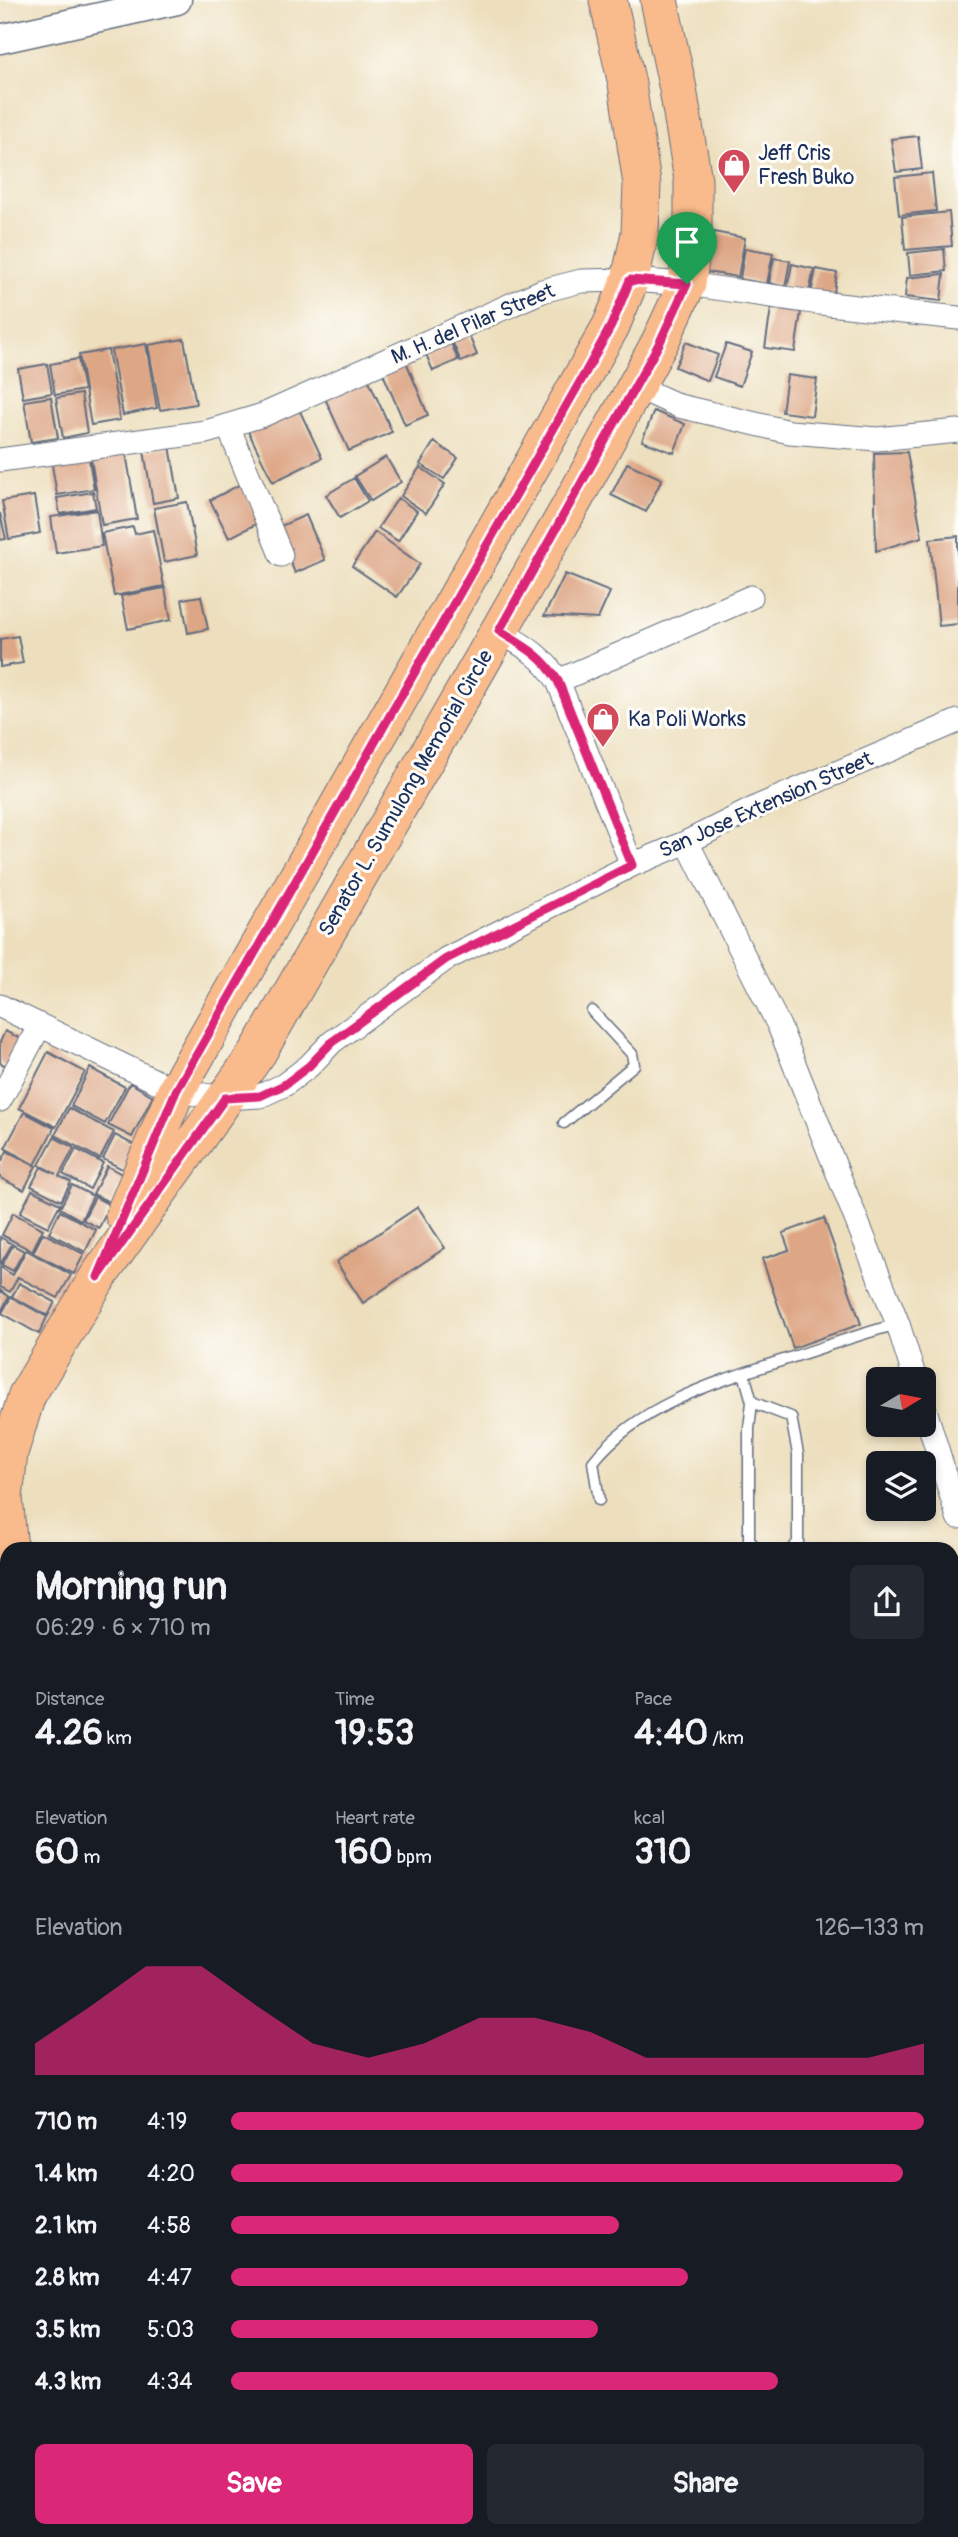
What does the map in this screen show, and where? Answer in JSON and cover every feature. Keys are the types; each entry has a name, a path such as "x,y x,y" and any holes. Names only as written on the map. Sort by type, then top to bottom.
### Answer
{"main road":[{"name":"Senator L. Sumulong Memorial Circle","path":"98,1277 176,1091 611,326 630,280 640,233 642,184 627,84 608,0"},
{"name":"Senator L. Sumulong Memorial Circle","path":"8,1542 4,1499 9,1453 27,1395 98,1277 258,1052 575,498 660,342 687,284 692,235 692,180 678,89 659,0"}],"street":[{"path":"0,39 177,0"},
{"name":"M. H. del Pilar Street","path":"0,460 206,432 228,426 263,415 542,290 580,281 630,280 687,284 820,303 958,318"},
{"path":"635,386 678,406 790,432 877,439 958,431"},
{"path":"228,426 281,555"},
{"path":"558,681 751,597"},
{"path":"499,631 533,651 548,664 558,681 632,865"},
{"name":"San Jose Extension Street","path":"0,1006 176,1091 225,1098 260,1096 284,1085 309,1066 332,1042 446,959 632,865 687,842 759,806 958,721"},
{"path":"687,842 779,1026 898,1324 911,1367"},
{"path":"2,1093 39,1027"},
{"path":"933,1437 958,1517"}],"lane":[{"path":"564,1123 634,1065 632,1054 592,1011"},
{"path":"598,1500 593,1462 607,1445 659,1407 744,1373 898,1324"},
{"path":"744,1373 752,1402 749,1429 750,1542"},
{"path":"752,1402 791,1417 798,1454 798,1542"}],"building":[{"path":"918,136 922,169 896,172 891,139"},
{"path":"932,173 936,211 899,215 895,177"},
{"path":"949,212 952,246 905,250 902,217"},
{"path":"714,232 745,238 738,277 706,272"},
{"path":"745,248 773,253 767,284 740,279"},
{"path":"944,249 946,271 910,275 908,253"},
{"path":"774,258 790,261 785,287 769,283"},
{"path":"792,264 814,269 809,293 787,289"},
{"path":"816,269 837,273 833,298 811,294"},
{"path":"944,274 941,301 905,297 907,278"},
{"path":"771,308 801,312 795,352 765,348"},
{"path":"466,328 477,355 461,362 450,336"},
{"path":"448,336 458,360 433,371 423,347"},
{"path":"184,339 196,404 160,410 148,345"},
{"path":"686,342 718,355 708,381 675,367"},
{"path":"146,344 157,408 123,415 111,350"},
{"path":"726,344 752,352 740,386 714,377"},
{"path":"108,350 120,420 91,425 79,355"},
{"path":"78,359 84,390 55,395 50,364"},
{"path":"405,359 428,415 405,425 381,369"},
{"path":"47,364 52,393 23,398 18,369"},
{"path":"366,374 392,432 349,451 323,394"},
{"path":"787,375 817,379 812,416 782,412"},
{"path":"81,394 87,433 63,438 56,398"},
{"path":"51,397 58,438 31,442 24,401"},
{"path":"298,407 322,458 273,482 248,431"},
{"path":"654,411 685,424 674,453 642,441"},
{"path":"434,442 458,458 444,479 420,464"},
{"path":"170,446 179,498 153,503 144,451"},
{"path":"125,447 137,519 102,525 90,453"},
{"path":"907,452 922,537 876,551 874,453"},
{"path":"88,453 94,489 57,495 51,459"},
{"path":"386,457 401,482 371,501 355,476"},
{"path":"627,463 662,479 646,512 611,495"},
{"path":"420,467 445,484 426,513 401,496"},
{"path":"354,478 368,501 340,518 326,495"},
{"path":"241,484 260,522 229,538 210,500"},
{"path":"93,492 96,508 60,514 57,498"},
{"path":"34,496 40,533 9,539 2,501"},
{"path":"398,498 417,511 398,541 378,528"},
{"path":"187,502 197,555 164,562 154,508"},
{"path":"97,510 102,546 56,553 51,517"},
{"path":"0,513 6,539 0,540"},
{"path":"306,515 325,560 295,573 276,528"},
{"path":"133,527 135,534 153,530 164,586 114,596 102,533"},
{"path":"375,532 420,564 397,597 352,566"},
{"path":"958,536 958,624 939,626 930,539"},
{"path":"565,574 610,592 598,619 544,616"},
{"path":"165,588 171,620 128,629 121,596"},
{"path":"201,596 208,629 188,633 182,599"},
{"path":"18,636 23,663 0,667 0,639"},
{"path":"5,1031 23,1040 9,1067 0,1063 0,1042"},
{"path":"48,1052 85,1072 56,1127 19,1108"},
{"path":"90,1068 125,1087 105,1124 71,1106"},
{"path":"130,1083 153,1096 132,1137 108,1125"},
{"path":"69,1108 114,1132 100,1159 55,1135"},
{"path":"24,1112 54,1128 35,1165 5,1148"},
{"path":"115,1135 140,1148 128,1172 103,1159"},
{"path":"54,1137 74,1148 59,1176 71,1182 61,1201 31,1186 41,1167 56,1174 39,1165"},
{"path":"76,1149 103,1163 90,1189 63,1174"},
{"path":"7,1151 36,1166 24,1190 0,1178 0,1164"},
{"path":"107,1166 125,1176 111,1203 93,1194"},
{"path":"72,1185 93,1196 81,1220 60,1208"},
{"path":"32,1190 60,1204 48,1227 20,1213"},
{"path":"95,1197 110,1205 99,1228 83,1220"},
{"path":"418,1207 445,1248 363,1303 336,1262"},
{"path":"60,1211 96,1230 85,1252 49,1233"},
{"path":"13,1213 43,1229 32,1251 2,1235"},
{"path":"824,1218 861,1324 793,1348 762,1259 789,1250 783,1233"},
{"path":"43,1233 84,1254 74,1274 33,1253"},
{"path":"0,1237 12,1244 0,1265"},
{"path":"13,1245 24,1251 13,1271 2,1265"},
{"path":"26,1250 71,1275 58,1298 18,1277 10,1292 0,1287 0,1267 13,1275"},
{"path":"19,1283 55,1302 48,1316 12,1297"},
{"path":"0,1290 9,1297 0,1313"},
{"path":"11,1297 47,1317 39,1334 2,1313"}],"place":[{"name":"Jeff Cris Fresh Buko","path":"734,195"},
{"name":"Ka Poli Works","path":"603,749"}],"route":[{"path":"630,280 687,284 660,342 499,631 533,651 548,664 558,681 632,865 446,959 332,1042 309,1066 284,1085 260,1096 225,1098 98,1277 176,1091 584,375 611,326 630,280"}]}
